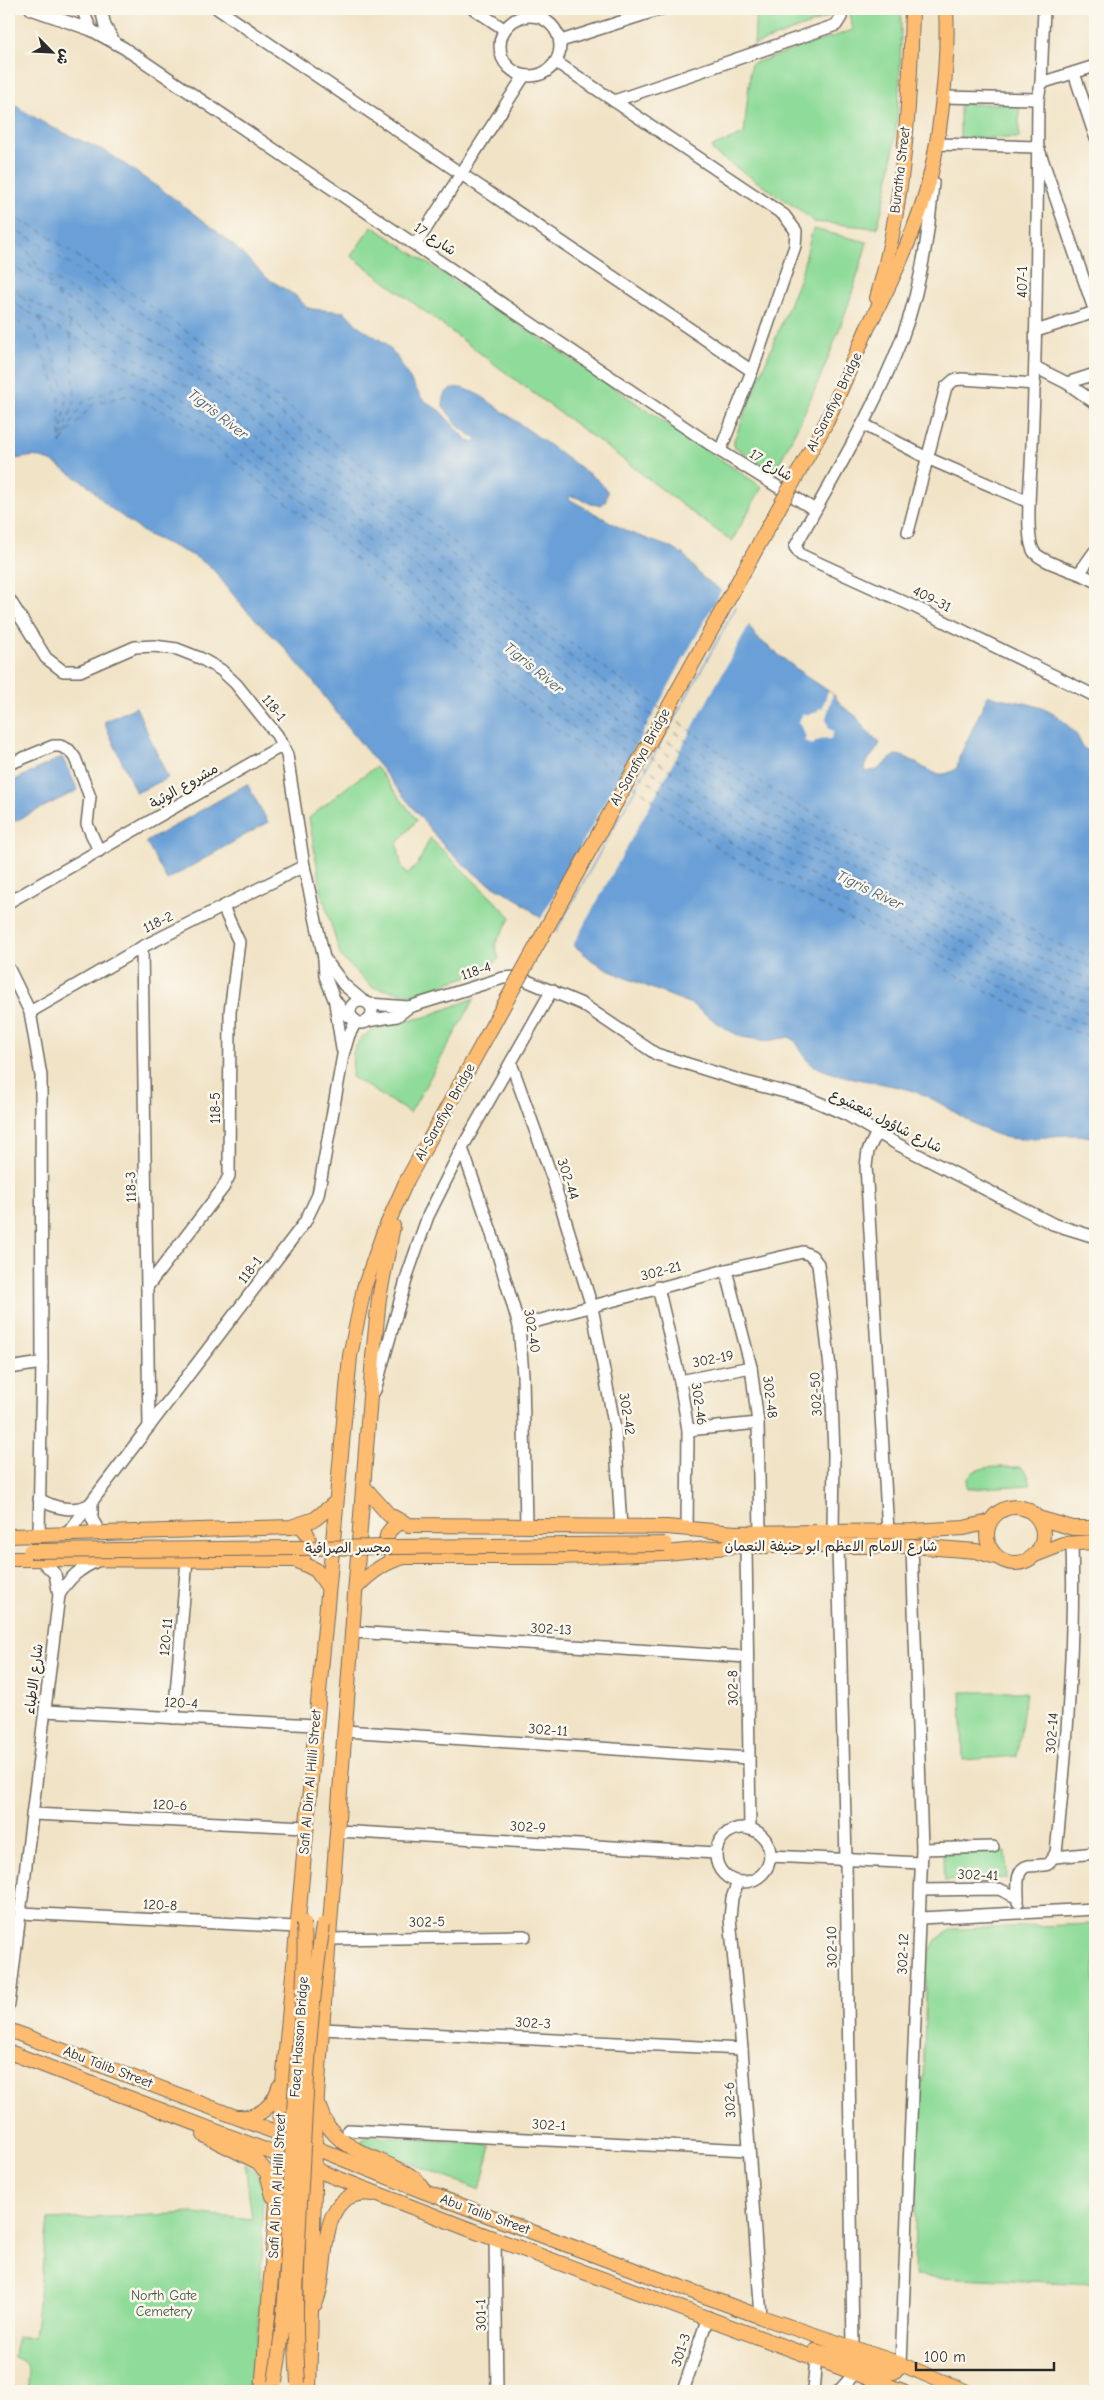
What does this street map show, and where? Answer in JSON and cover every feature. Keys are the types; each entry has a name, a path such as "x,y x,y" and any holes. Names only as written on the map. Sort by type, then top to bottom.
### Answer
{"main road":[{"name":"Buratha Street","path":"867,328 883,274 898,195 911,79 912,9"},
{"name":"Buratha Street","path":"867,328 909,242 925,197 936,144 942,97 946,9"},
{"name":"Al-Sarafiya Bridge","path":"406,1182 827,421 850,372 867,328"},
{"path":"302,2388 311,2311 314,2169 322,2029 373,1357 379,1298 390,1240 406,1182"},
{"name":"Safi Al Din Al Hilli Street","path":"302,1862 350,1356 364,1288 383,1234 406,1182"},
{"path":"364,1487 389,1516 402,1523 417,1526 687,1528 739,1542"},
{"path":"9,1552 66,1534 218,1530 299,1525 322,1514 336,1502"},
{"path":"1033,1557 1042,1543 1042,1526 1038,1518 1030,1510 1012,1506 995,1514 990,1522 987,1540 996,1557 1014,1564 1033,1557 1055,1546 1095,1542"},
{"path":"1038,1518 1073,1528 1095,1528"},
{"name":"شارع الامام الاعظم ابو حنيفة النعمان","path":"739,1542 760,1532 888,1531 964,1528 990,1522"},
{"path":"399,1558 388,1550 386,1537 390,1529 402,1523"},
{"path":"296,1560 306,1552 309,1544 308,1535 299,1525"},
{"path":"9,1536 33,1543"},
{"name":"شارع الامام الاعظم ابو حنيفة النعمان","path":"665,1540 838,1546 912,1546 968,1550 996,1557"},
{"name":"مجسر الصرافية","path":"33,1543 665,1540"},
{"path":"356,1588 375,1570 399,1558 412,1556 559,1557 656,1554 739,1542"},
{"path":"9,1543 33,1543"},
{"path":"9,1560 296,1560 316,1570 328,1587"},
{"name":"Faeq Hassan Bridge","path":"274,2386 286,2269 295,2086 304,1974 300,1925 302,1862"},
{"name":"Faeq Hassan Bridge","path":"302,2388 297,2269 305,2106 316,1975 323,1925 335,1865"},
{"name":"Safi Al Din Al Hilli Street","path":"262,2391 278,2190 281,2105 300,1925"},
{"name":"Abu Talib Street","path":"9,2030 234,2116 425,2192 761,2317 901,2364 965,2391"},
{"name":"Abu Talib Street","path":"9,2052 495,2239 792,2348 903,2391"},
{"path":"234,2116 242,2117 258,2114 271,2105 278,2091 284,2069"},
{"path":"281,2105 288,2117 297,2120 306,2119 317,2102"},
{"path":"317,2102 326,2125 338,2139 353,2149 406,2173 417,2180 425,2192"},
{"path":"184,2120 204,2135 251,2158 263,2166 270,2180 276,2211"},
{"path":"278,2190 288,2180 298,2179 310,2186 313,2195"},
{"path":"311,2311 322,2284 328,2226 334,2212 351,2196 366,2193 381,2195"},
{"path":"756,2335 761,2317"},
{"path":"792,2348 835,2355 885,2373 894,2372 901,2364"}],"street":[{"name":"شارع 17","path":"31,9 91,30 115,42 720,451 815,510"},
{"path":"82,9 91,30"},
{"path":"101,9 105,26 115,42"},
{"path":"218,9 752,371"},
{"path":"474,9 504,29"},
{"path":"561,41 661,9"},
{"path":"614,101 836,24 841,17 840,9"},
{"name":"407-1","path":"1044,9 1041,83 1038,99 1036,331 1029,502 1030,544 1035,554 1044,560 1080,572"},
{"path":"544,13 561,41 560,52 556,62 542,73 524,76 515,72 502,58 500,48 504,29 521,16 544,13"},
{"path":"556,62 784,215 796,231 796,246 752,371 720,451"},
{"path":"1041,83 1095,66"},
{"path":"1074,72 1095,136"},
{"path":"416,244 524,76"},
{"path":"942,97 1038,99"},
{"path":"815,510 863,424 902,338 915,295 930,222 936,144 1038,147 1095,312 1036,331"},
{"path":"1035,367 1067,383 1095,403"},
{"path":"1067,383 1095,374"},
{"path":"908,532 946,387 954,380 1035,384"},
{"path":"863,424 927,458 1029,502"},
{"name":"409-31","path":"815,510 795,547 801,555 917,608 1095,696"},
{"path":"1095,551 1080,572 1095,581"},
{"name":"118-1","path":"9,599 46,658 63,671 80,671 135,647 154,646 177,649 200,658 231,679 283,745 287,755 304,866 324,958 325,976 334,999 343,1012 359,1020 349,1035 343,1055 318,1195 313,1209 300,1230 92,1503 66,1534"},
{"name":"مشروع الوثبة","path":"9,902 283,745"},
{"path":"9,764 53,746 60,746 69,750 75,758 90,797 87,824 99,851"},
{"name":"118-2","path":"30,1012 142,947 304,866"},
{"name":"118-5","path":"147,1287 223,1188 229,1176 230,1012 239,942 223,907"},
{"name":"118-3","path":"142,947 149,1427"},
{"path":"324,958 344,984 366,1003 372,1011 359,1020 351,1008 356,1003 366,1003"},
{"path":"9,969 30,1012 41,1076 42,1363 39,1499 33,1543"},
{"name":"118-4","path":"366,1003 409,1007 430,1003 506,977 518,978 552,990"},
{"path":"369,1408 408,1273 428,1216 462,1148 552,990"},
{"name":"شارع شاؤول شعشوع","path":"552,990 582,1004 656,1054 742,1081 808,1098 847,1115 1053,1224 1095,1236"},
{"path":"334,999 343,1055"},
{"name":"118-4","path":"359,1020 397,1016 409,1007"},
{"name":"302-44","path":"511,1063 553,1180 592,1307"},
{"path":"878,1132 868,1151 866,1166 888,1531"},
{"name":"302-40","path":"462,1148 491,1231 519,1326 523,1375 526,1526"},
{"name":"302-21","path":"519,1326 726,1270 803,1252 812,1256"},
{"name":"302-50","path":"812,1256 818,1264 831,1376 834,1454 833,1532"},
{"name":"302-48","path":"726,1270 751,1367 758,1423 760,1532"},
{"name":"302-46","path":"658,1287 680,1381 688,1430 687,1528"},
{"name":"302-42","path":"592,1307 615,1429 621,1528"},
{"path":"9,1368 42,1363"},
{"name":"302-19","path":"680,1381 751,1367"},
{"path":"688,1430 758,1423"},
{"path":"39,1499 54,1506 67,1509 80,1508 92,1503 92,1519 100,1533"},
{"name":"302-8","path":"739,1542 747,1658 750,1829"},
{"name":"302-14","path":"1055,1857 1068,1724 1074,1595 1072,1543"},
{"name":"302-10","path":"838,1546 846,1860 853,2347"},
{"name":"302-12","path":"901,2364 922,1863 912,1546"},
{"name":"120-11","path":"174,1718 187,1559"},
{"path":"59,1596 68,1580 82,1568 98,1560"},
{"path":"42,1561 55,1574 59,1596"},
{"name":"شارع الاطباء","path":"9,2004 59,1596"},
{"name":"302-13","path":"353,1632 747,1658"},
{"name":"120-4","path":"45,1711 315,1725"},
{"name":"302-11","path":"346,1731 749,1758"},
{"name":"120-6","path":"33,1814 305,1827"},
{"path":"750,1829 765,1839 770,1856 763,1874 747,1882 738,1882 724,1875 719,1869 716,1853 718,1844 732,1830 750,1829"},
{"name":"302-9","path":"338,1831 716,1853"},
{"path":"922,1849 993,1847"},
{"path":"1024,1912 1018,1898 1019,1875 1022,1870 1027,1866 1048,1864 1055,1857 1095,1853"},
{"path":"770,1856 922,1863"},
{"name":"302-6","path":"738,1882 732,1898 730,1918 742,2049 761,2317"},
{"name":"302-41","path":"921,1890 999,1889 1018,1898"},
{"path":"920,1918 1095,1909"},
{"name":"120-8","path":"21,1912 300,1925"},
{"name":"302-5","path":"329,1939 525,1936"},
{"name":"302-3","path":"322,2029 742,2049"},
{"name":"302-1","path":"348,2130 748,2150"},
{"name":"301-1","path":"495,2239 497,2391"},
{"name":"301-3","path":"683,2391 708,2317"},
{"path":"813,2391 816,2358"},
{"path":"839,2391 855,2373"}],"green space":[{"path":"756,9 835,9 834,15 754,45"},
{"path":"849,9 901,9 899,92 894,147 890,174 877,228 814,222 801,211 713,152 712,147 744,134 751,64 853,30"},
{"path":"960,104 1019,104 1019,138 960,138"},
{"path":"372,226 762,487 732,541 351,256"},
{"path":"813,229 867,242 839,331 815,389 774,473 734,446 734,440 800,278"},
{"path":"376,767 417,820 397,843 401,864 407,875 418,864 430,838 511,917 495,944 499,959 478,979 475,974 412,995 372,987 341,957 322,895 309,818 352,783"},
{"path":"475,998 410,1113 352,1077 353,1053 360,1038 377,1028 425,1017"},
{"path":"994,1467 1020,1467 1027,1473 1031,1485 967,1489 967,1480 977,1470"},
{"path":"961,1692 1026,1692 1017,1756 963,1760"},
{"path":"1006,1852 1007,1878 944,1881 943,1854"},
{"path":"1095,1924 1095,2284 914,2276 918,2077 923,2081 927,1956 936,1940 952,1929"},
{"path":"370,2135 491,2145 480,2190 366,2146 362,2143 362,2138"},
{"name":"North Gate Cemetery","path":"245,2163 257,2173 263,2192 261,2287 253,2391 27,2391 29,2375 27,2366 14,2357 17,2337 34,2337 48,2220 195,2213 252,2220"}],"water":[{"name":"Tigris River","path":"9,102 49,126 107,152 176,200 229,241 267,278 296,296 306,307 345,312 357,325 386,344 396,356 422,399 440,411 468,441 475,443 477,440 459,427 443,406 447,391 452,388 471,391 484,398 599,481 608,492 605,502 601,505 570,496 569,499 628,532 672,548 684,555 702,577 718,588 739,610 756,637 803,674 833,694 842,706 856,716 864,728 880,743 866,764 864,772 877,770 895,755 904,757 926,769 941,774 948,773 957,768 959,758 988,695 1044,709 1064,722 1076,734 1084,749 1095,752 1095,1138 1071,1135 1015,1139 992,1133 970,1122 939,1102 916,1092 823,1070 809,1062 796,1042 789,1037 767,1041 742,1037 726,1029 691,1004 621,976 593,961 520,901 482,879 443,845 315,684 283,646 243,607 212,568 194,556 146,534 108,506 88,485 51,461 34,456 9,460"},
{"path":"136,707 168,778 136,793 104,722"},
{"path":"62,757 78,790 9,824 9,783"},
{"path":"247,784 268,822 167,880 146,842"}],"pier":[{"path":"722,589 737,604 555,932 539,922"},
{"path":"738,605 750,623 572,947 556,933"},
{"path":"828,691 833,694 826,718 829,729 834,731 830,740 826,738 816,741 813,745 804,741 806,737 801,725 798,723 803,713 808,715 817,712 819,708 822,709"}],"ferry route":[{"path":"9,216 38,229 233,363 379,478 572,644 661,709"},
{"path":"9,228 31,238 226,371 372,485 565,652 655,718"},
{"path":"9,240 25,247 39,268"},
{"path":"9,252 219,380 364,493 558,661 650,729"},
{"path":"9,264 211,388 356,501 551,670 644,738"},
{"path":"41,271 54,290"},
{"path":"9,279 36,315"},
{"path":"9,289 204,396 348,509 544,679 638,747"},
{"path":"56,294 69,312 75,400 62,438"},
{"path":"9,301 196,405 340,517 538,687 634,758"},
{"path":"9,316 34,332 59,395 60,443"},
{"path":"38,318 44,326 67,397 60,441"},
{"path":"60,444 83,402 130,382 189,413 332,525 531,696 628,767"},
{"path":"62,441 93,404 129,395 182,421 324,532 524,705 622,777"},
{"path":"670,716 776,793 1062,946 1095,957"},
{"path":"666,726 770,803 1060,956 1095,968"},
{"path":"659,735 764,812 1058,968 1095,980"},
{"path":"656,746 759,821 1056,979 1095,992"},
{"path":"650,756 753,831 1055,990 1095,1004"},
{"path":"643,765 747,841 1053,1001 1095,1015"},
{"path":"639,775 741,850 1051,1012 1095,1027"},
{"path":"633,785 735,860 1049,1023 1095,1038"}]}
